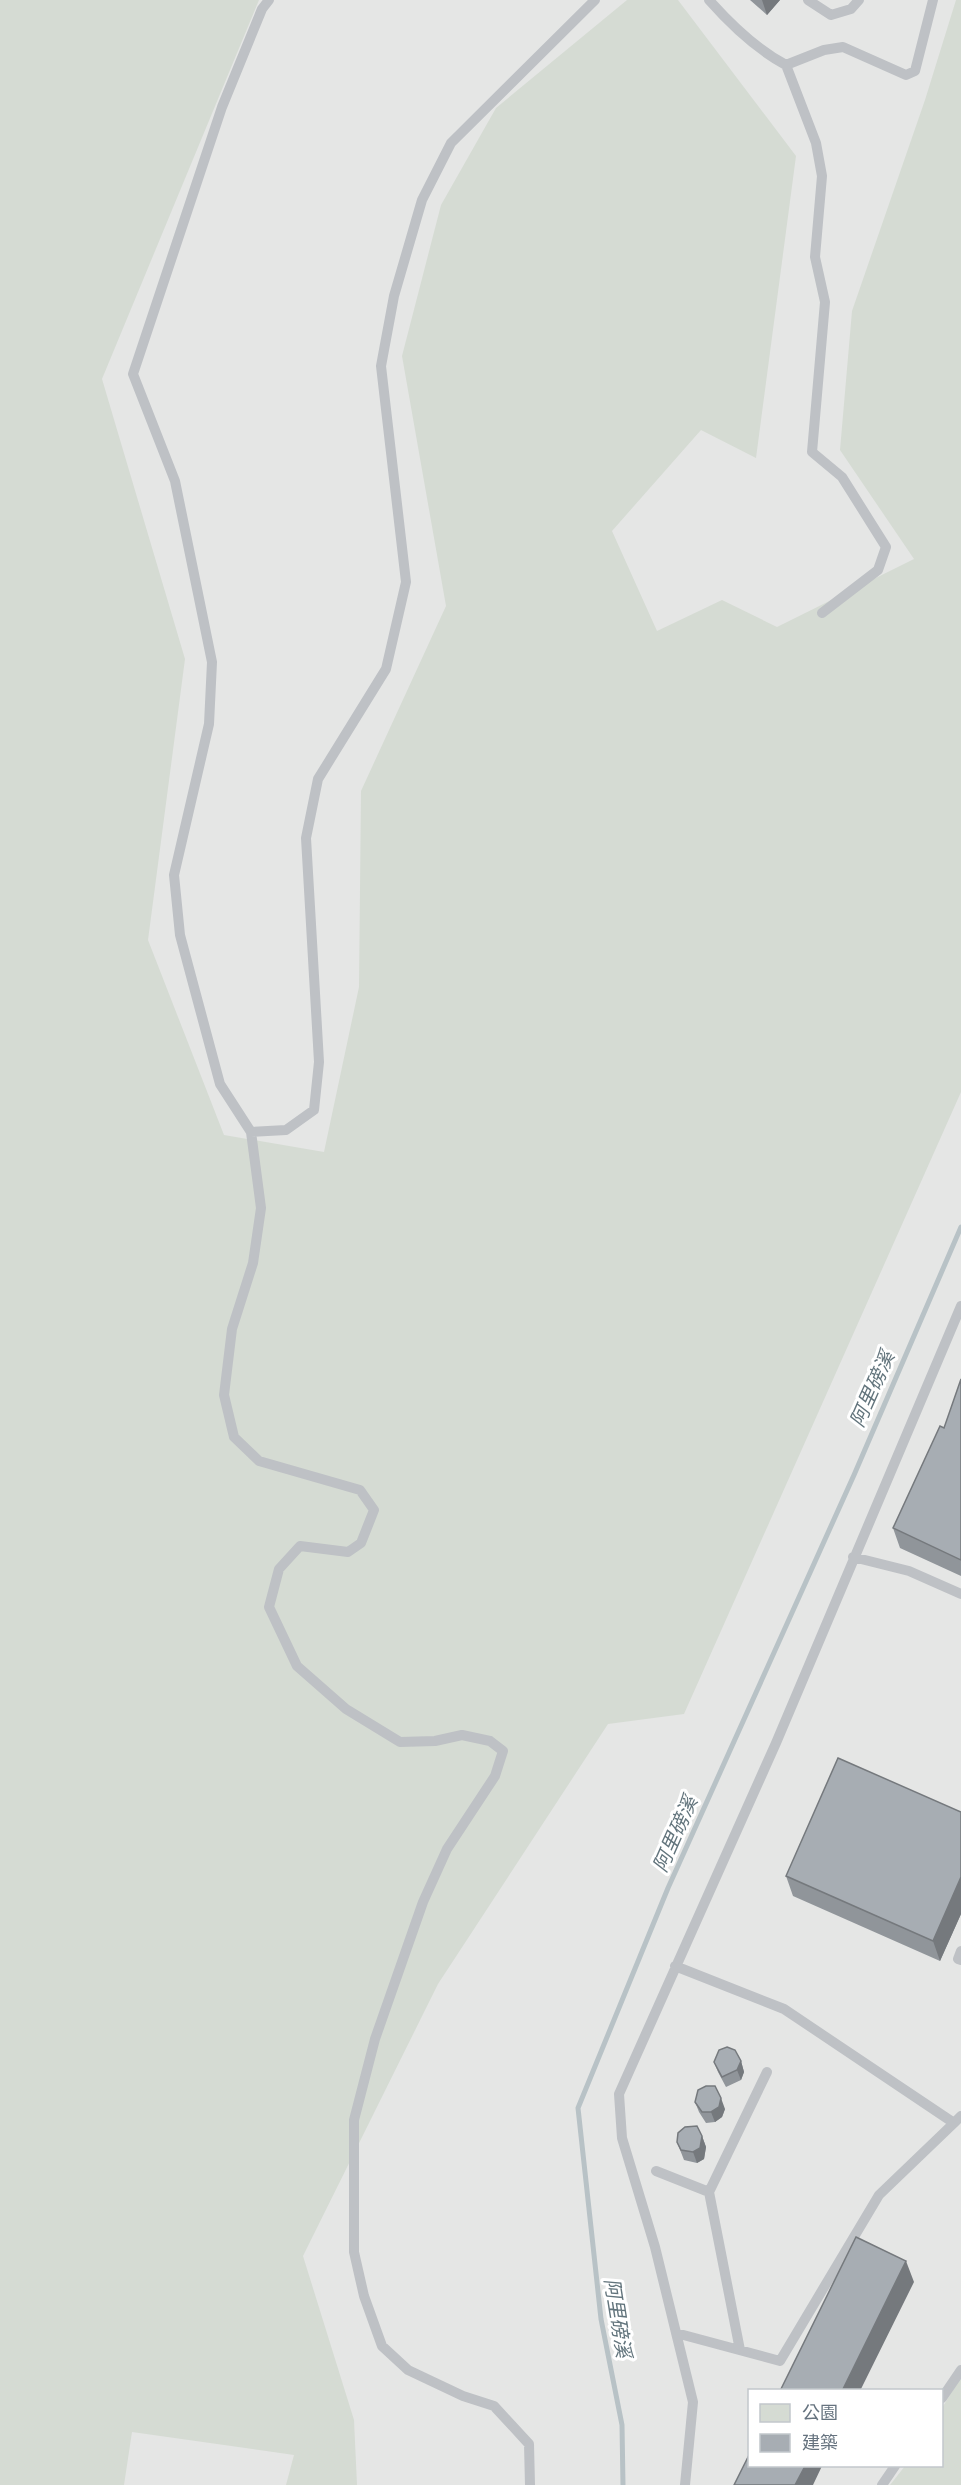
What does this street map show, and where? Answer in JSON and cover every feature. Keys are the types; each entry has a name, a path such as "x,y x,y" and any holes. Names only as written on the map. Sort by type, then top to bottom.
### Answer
{"lane":[{"path":"269,0 262,9 222,106 134,374 175,481 212,662 209,724 174,875 180,934 220,1084 251,1132 261,1208 253,1263 231,1340 225,1395 234,1437 259,1461 360,1490 374,1510 361,1543 348,1552 300,1546 279,1569 269,1607 297,1666 345,1709 400,1742 435,1741 462,1735 490,1740 503,1751 495,1776 447,1849 423,1902 375,2039 354,2120 354,2252 364,2296 382,2346 408,2370 463,2396 494,2406 529,2444 530,2485"},
{"path":"251,1132 286,1130 314,1110 319,1062 306,838 318,779 386,669 406,582 381,366 394,296 422,200 451,143 594,0"},
{"path":"709,0 727,20 765,54 786,65 816,143 822,176 815,257 825,302 812,452 842,477 886,547 878,570 822,613"},
{"path":"808,0 831,15 851,9 859,0"},
{"path":"786,65 824,50 843,47 906,75 915,71 933,0"},
{"path":"685,2485 693,2402 655,2247 622,2138 619,2094 776,1743 961,1306"},
{"path":"853,1557 909,1571 961,1594"},
{"path":"961,1952 958,1959 961,1960"},
{"path":"675,1966 784,2009 958,2120 879,2195 780,2361 676,2333"},
{"path":"740,2350 709,2192 767,2072"},
{"path":"656,2171 709,2192"},
{"path":"943,2397 961,2370"},
{"path":"882,2485 894,2467"}],"shaded area":[{"path":"45,0 961,0 961,2485 64,2485 165,1513 0,288"}],"green space":[{"path":"0,0 259,0 102,379 185,659 148,940 224,1135 324,1152 359,987 361,791 446,606 402,356 441,205 496,108 627,0 678,0 796,156 756,458 701,430 612,531 657,631 722,600 777,627 914,559 840,450 852,311 925,100 956,0 961,0 961,1092 684,1714 608,1724 438,1984 303,2256 354,2420 357,2485 286,2485 294,2455 132,2432 124,2485 0,2485"},
{"path":"961,2377 961,2485 890,2485 904,2467 943,2467 943,2406"}],"building":[{"path":"961,1379 961,1560 893,1528 940,1426 944,1428"},
{"path":"838,1758 961,1812 961,1877 933,1941 786,1876"},
{"path":"727,2047 735,2050 741,2061 737,2070 722,2077 714,2062 719,2050"},
{"path":"706,2086 715,2086 721,2098 719,2107 711,2112 702,2112 695,2102 698,2090"},
{"path":"697,2126 702,2136 700,2148 693,2152 681,2150 677,2142 678,2133 685,2127"},
{"path":"856,2237 906,2261 843,2389 781,2389"},
{"path":"748,2457 748,2467 804,2467 795,2485 734,2485"}],"waterway":[{"name":"阿里磅溪","path":"623,2485 622,2425 601,2319 578,2108 668,1888 854,1475 961,1227"}]}
